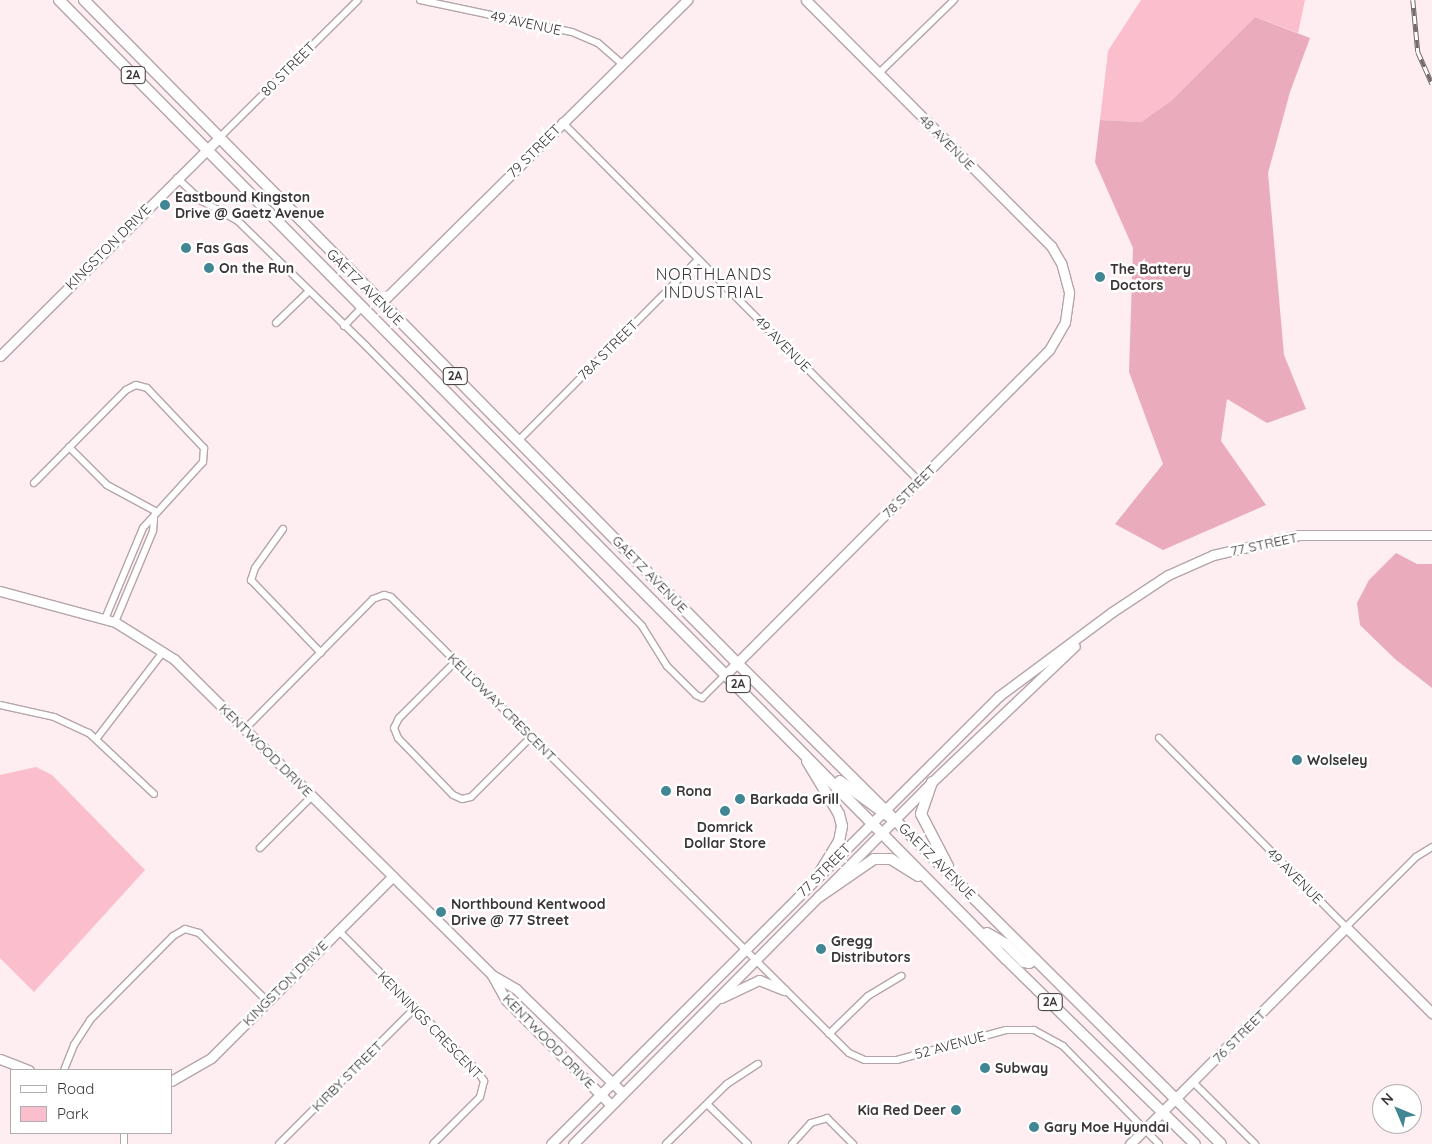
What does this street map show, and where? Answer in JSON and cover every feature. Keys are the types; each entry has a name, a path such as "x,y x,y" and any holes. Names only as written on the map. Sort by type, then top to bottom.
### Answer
{"main road":[{"name":"GAETZ AVENUE","path":"59,0 727,673 975,927 1195,1144"},
{"name":"GAETZ AVENUE","path":"84,0 883,811 895,819 1221,1144"},
{"path":"796,743 883,811"},
{"path":"796,743 839,814 842,826 839,841 817,877"},
{"path":"932,782 921,807 922,818 956,880"},
{"path":"819,897 868,861 885,857 900,863 939,890"},
{"path":"975,927 1006,944 1024,962 1029,963 1035,959"}],"street":[{"name":"80 STREET","path":"218,138 358,0"},
{"name":"49 AVENUE","path":"420,0 572,32 598,43 622,64"},
{"name":"79 STREET","path":"381,303 687,0"},
{"name":"48 AVENUE","path":"806,0 1051,246 1061,263 1068,296"},
{"path":"879,73 954,0"},
{"name":"49 AVENUE","path":"562,122 919,481"},
{"name":"KINGSTON DRIVE","path":"0,356 218,138"},
{"path":"178,178 202,201 234,217 248,230 642,626 666,666 696,695 702,698 727,673"},
{"name":"78A STREET","path":"519,440 698,260"},
{"path":"276,323 309,291"},
{"name":"78 STREET","path":"727,673 1049,350 1065,322 1068,296"},
{"path":"344,326 363,306"},
{"path":"34,483 131,386 147,388 202,443 205,453 203,462 143,528 105,619"},
{"path":"69,447 107,485 155,515"},
{"path":"115,622 154,530 155,515"},
{"path":"283,529 255,568 251,580 321,652"},
{"name":"77 STREET","path":"605,1100 611,1082 999,696 1112,612 1168,575 1222,553 1299,535 1432,535"},
{"name":"KENTWOOD DRIVE","path":"0,592 115,622 163,652 244,729 492,975 516,989 622,1092"},
{"name":"KELLOWAY CRESCENT","path":"244,729 373,599 384,595 397,601 755,960"},
{"name":"77 STREET","path":"551,1144 605,1100 622,1092 932,782 1112,612"},
{"path":"97,738 163,652"},
{"path":"456,661 399,718 394,728 398,738 453,795 462,799 471,797 531,737"},
{"path":"1,707 54,717 97,738 154,794"},
{"name":"49 AVENUE","path":"1159,738 1432,1013"},
{"path":"260,848 312,796"},
{"path":"1346,927 1416,857 1432,847"},
{"name":"KINGSTON DRIVE","path":"172,1080 210,1058 393,876"},
{"name":"76 STREET","path":"1130,1144 1346,927"},
{"path":"64,1069 74,1045 90,1020 173,936 184,929 199,933 268,1001"},
{"name":"KENNINGS CRESCENT","path":"338,930 484,1081 480,1097 433,1144"},
{"name":"52 AVENUE","path":"755,960 829,1034 858,1057 886,1061 1006,1030 1034,1030 1063,1046 1159,1144"},
{"name":"KENTWOOD DRIVE","path":"492,975 506,1000 605,1100"},
{"path":"829,1034 868,996 901,976"},
{"path":"713,1003 753,981 768,982 784,990"},
{"name":"KIRBY STREET","path":"282,1143 415,1008"},
{"path":"0,1059 27,1069"},
{"path":"666,1144 726,1084 758,1064"},
{"path":"1193,1082 1255,1144"},
{"path":"573,1144 576,1133 605,1100"},
{"path":"707,1104 748,1144"},
{"path":"792,1144 812,1123 827,1118 853,1144"}],"green space":[{"path":"1141,0 1305,0 1298,33 1255,17 1171,101 1141,122 1100,120 1108,51"},
{"path":"36,767 52,775 145,870 34,992 0,958 0,775"}],"shaded area":[{"path":"1255,17 1310,38 1290,92 1268,173 1284,355 1306,409 1267,423 1227,399 1221,441 1266,505 1163,550 1115,524 1163,464 1129,372 1133,248 1095,162 1100,120 1141,122 1171,101"},
{"path":"1396,553 1417,564 1432,564 1432,688 1395,659 1360,625 1357,603 1369,580"}],"railway":[{"path":"1413,0 1418,52 1432,84"}],"place":[{"name":"Eastbound Kingston Drive @ Gaetz Avenue","path":"165,205"},
{"name":"Fas Gas","path":"186,248"},
{"name":"On the Run","path":"209,268"},
{"name":"The Battery Doctors","path":"1100,277"},
{"name":"Wolseley","path":"1297,760"},
{"name":"Rona","path":"666,791"},
{"name":"Barkada Grill","path":"740,799"},
{"name":"Domrick Dollar Store","path":"725,811"},
{"name":"Northbound Kentwood Drive @ 77 Street","path":"441,912"},
{"name":"Gregg Distributors","path":"821,949"},
{"name":"Subway","path":"985,1068"},
{"name":"Kia Red Deer","path":"956,1110"},
{"name":"Gary Moe Hyundai","path":"1034,1127"}],"district":[{"name":"NORTHLANDS INDUSTRIAL","path":"714,283"}]}
